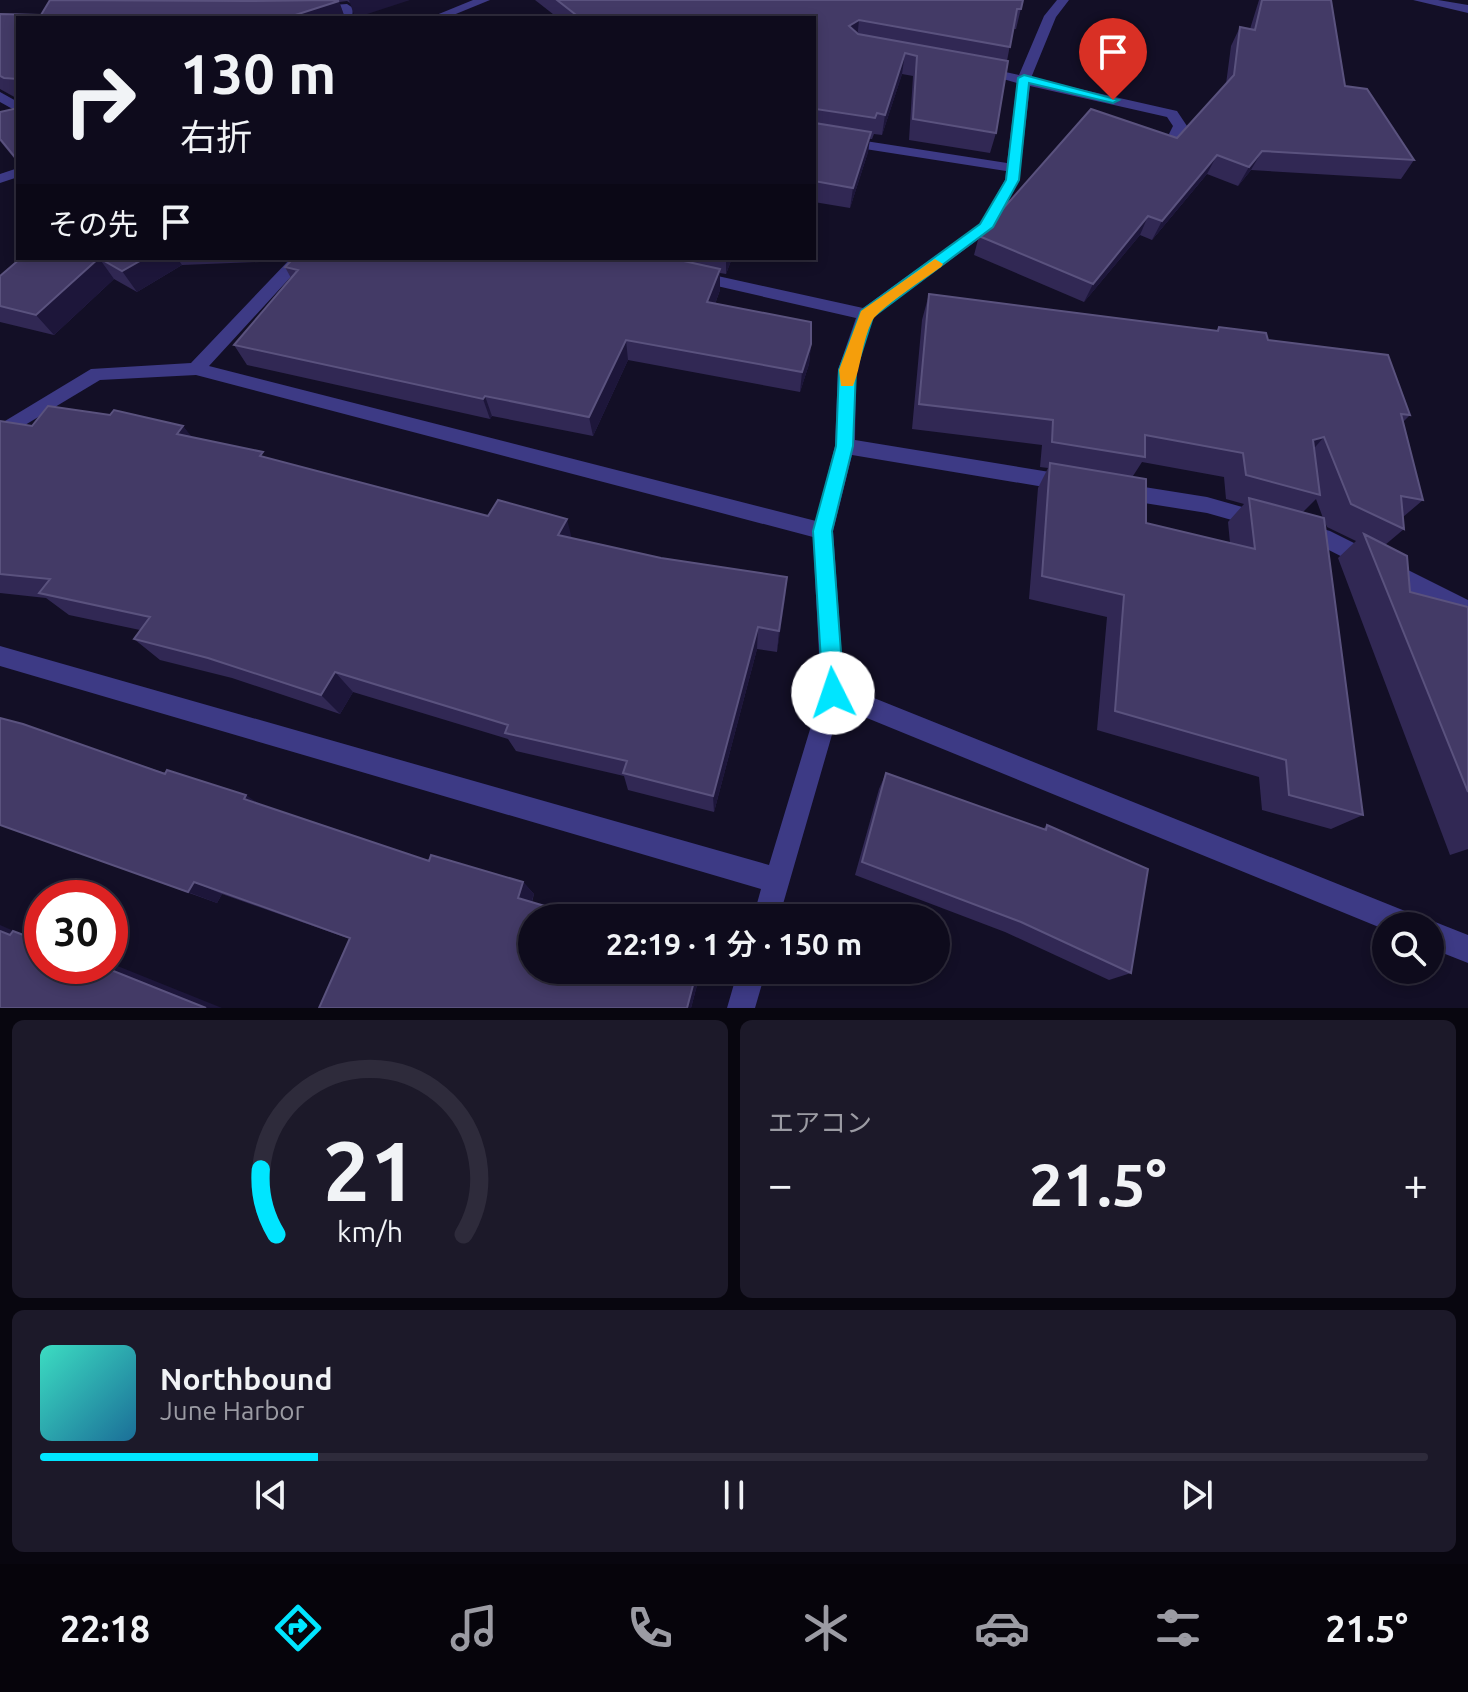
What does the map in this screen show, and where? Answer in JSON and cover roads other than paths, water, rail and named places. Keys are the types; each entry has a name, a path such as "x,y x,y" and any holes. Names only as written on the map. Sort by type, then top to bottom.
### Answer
{"street":[{"path":"440,16 483,0 493,6 485,16"},
{"path":"770,904 833,693 823,531 845,446 847,370 866,314 986,227 1012,180 1024,78 1050,16 1063,0"},
{"path":"1419,0 1468,9"},
{"path":"299,12 347,8 346,16"},
{"path":"963,67 1024,78 1172,114 1180,126 1176,134"},
{"path":"816,137 1014,168"},
{"path":"196,369 298,260"},
{"path":"679,272 866,314"},
{"path":"0,433 97,374 196,369 823,531"},
{"path":"845,446 1207,505 1323,537 1468,611"},
{"path":"0,656 777,880"},
{"path":"833,693 1375,912"},
{"path":"1444,940 1468,949"},
{"path":"741,1008 748,984"}]}
